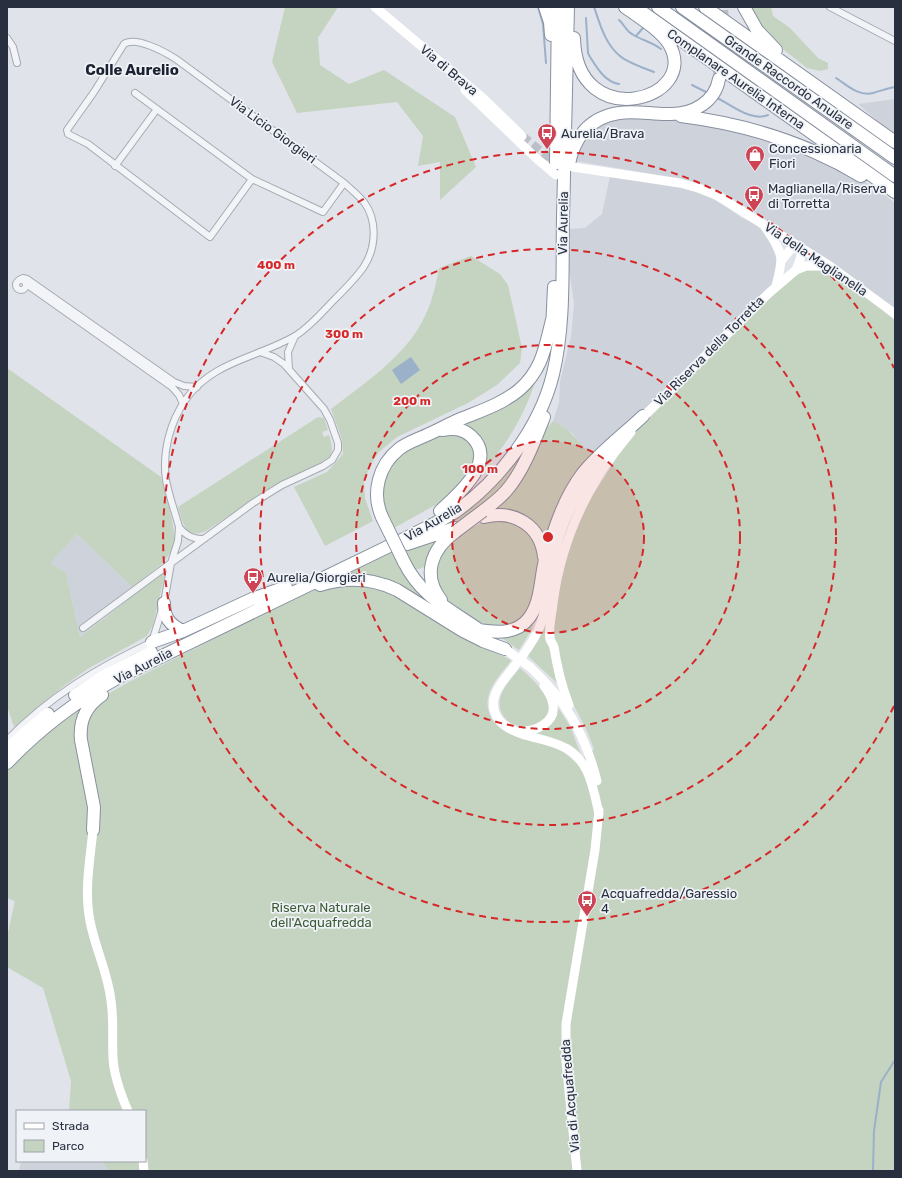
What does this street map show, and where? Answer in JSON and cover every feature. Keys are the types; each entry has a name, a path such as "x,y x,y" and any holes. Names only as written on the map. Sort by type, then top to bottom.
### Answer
{"highway":[{"path":"545,7 549,17 551,30 552,93 556,126"},
{"path":"567,8 577,58 584,75 602,94 613,98 628,100 654,93 665,85 672,74 674,59 671,48 664,38 625,7"},
{"name":"Complanare Aurelia Interna","path":"635,7 895,192"},
{"name":"Grande Raccordo Anulare","path":"658,7 895,176"},
{"name":"Grande Raccordo Anulare","path":"682,7 895,158"},
{"path":"705,7 894,141"},
{"path":"744,7 757,30 773,48 876,122 894,141"},
{"name":"Via Aurelia","path":"7,750 50,713 100,678 135,659 440,511 461,497 490,470 509,447 524,424 538,394 545,373 550,343 556,175 556,126 567,8"},
{"name":"Via Aurelia","path":"7,763 51,722 85,698 125,674 450,515 472,498 501,470 524,438 545,398 553,375 559,335 563,229 567,8"},
{"path":"671,114 688,112 704,104 711,97 718,83"},
{"path":"563,229 571,156 577,141 595,122 604,117 620,112 671,114 724,122 787,140 826,157 858,175 895,199"},
{"path":"506,648 452,613 424,590 406,565 382,517 377,493 379,479 384,466 400,449 444,426 503,401 519,390 531,378 540,362 552,319"},
{"path":"362,559 455,530 483,514 506,492 523,464 552,398 560,357 559,335"},
{"path":"479,630 492,632 512,631 526,622 532,614 535,606 544,560 559,516 569,496 582,474 601,454 643,416"},
{"path":"431,433 453,429 464,431 474,440 480,453 479,464 474,476 440,511"},
{"path":"483,514 506,515 514,517 525,523 534,531 540,540 544,560"},
{"path":"452,613 440,600 433,589 431,568 435,554 455,530"},
{"path":"406,565 416,573 431,568"},
{"path":"258,610 329,583 349,579 372,581 397,590 463,631 483,641 506,648"},
{"path":"152,642 183,631 252,599 286,587"},
{"path":"164,603 165,616 168,621 173,626 183,631"},
{"path":"93,830 94,807 80,733 84,714 91,704 102,694 161,662 187,644"}],"street":[{"name":"Via di Brava","path":"375,7 484,99 522,136"},
{"path":"830,7 895,41"},
{"path":"7,38 12,44 17,63"},
{"name":"Via Licio Giorgieri","path":"115,166 88,144 66,132 94,92 122,46 128,42 134,42 160,49 176,59 344,183 360,197 369,212 373,230 372,251 363,269 310,324 296,335 222,368 197,387 183,404 171,429 165,468 168,490 179,527 178,543 171,563 164,603 152,642"},
{"path":"448,69 457,83 512,136 556,175"},
{"path":"135,93 252,180 323,212 344,183"},
{"path":"157,109 115,166 210,237 252,180"},
{"name":"Via della Maglianella","path":"573,167 693,186 722,198 830,266 895,314"},
{"path":"763,223 779,248 782,260"},
{"path":"776,286 782,260 790,250 801,247 802,254 796,270"},
{"path":"796,270 806,266 830,266"},
{"name":"Via Riserva della Torretta","path":"643,416 776,286 796,270"},
{"path":"52,299 26,286 24,281 19,280 25,278 52,299 162,377 176,391 183,404"},
{"name":"Via Licio Giorgieri","path":"289,369 288,352 296,335"},
{"path":"83,628 264,496 289,481 323,466 332,460 337,453 338,443 329,416 320,403 289,369 274,357 260,352"},
{"path":"162,377 181,385 197,387"},
{"path":"599,814 594,789 589,774 577,757 563,746 515,732 507,727 498,718 493,705 494,697 499,687 530,645 540,626 555,551 565,520 594,472 643,416"},
{"path":"580,733 564,692 554,654 554,645 550,640 556,581 565,549 583,504 605,465 643,416"},
{"path":"179,527 184,533 191,537 204,539"},
{"name":"Via Aurelia","path":"7,740 36,713 70,686 115,660 152,642"},
{"name":"Via di Acquafredda","path":"506,648 546,681 556,693 580,733 597,780 599,814 595,850 566,1024 566,1060 577,1171"},
{"path":"507,727 519,731 535,729 545,724 553,712 554,706 550,695 530,667"},
{"path":"93,830 88,881 88,912 110,990 113,1060 117,1079 128,1110"}],"shaded area":[{"path":"895,99 895,136 858,104"},
{"path":"634,116 675,120 770,138 853,174 886,196 895,203 895,308 824,257 721,191 686,180 576,161 579,149 586,139 598,128 611,120"},
{"path":"610,176 687,189 708,196 742,218 756,224 771,244 777,261 778,271 771,285 727,331 592,457 572,433 553,421 559,403 560,381 571,337 574,304 569,268 570,229 585,228 602,214"},
{"path":"77,534 132,587 96,617 99,622 80,637 66,573 49,563"},
{"path":"21,1162 102,1162 111,1171 19,1171"}],"green space":[{"path":"285,7 338,7 318,38 320,65 349,84 384,70 455,117 476,167 440,200 440,162 418,166 423,136 397,102 297,113 272,62"},
{"path":"750,7 771,7 773,16 790,28 818,58 828,63 828,69 820,71 807,68 783,49 763,27"},
{"path":"471,256 500,274 508,285 522,348 520,363 497,385 468,403 397,437 379,452 370,466 364,482 365,498 373,521 325,546 294,487 327,472 343,454 342,440 331,409 390,362 410,341 422,322 429,307 439,268"},
{"name":"Riserva Naturale dell'Acquafredda","path":"814,270 836,276 858,289 895,321 895,1171 110,1171 102,1162 146,1162 146,1110 69,1110 71,1081 43,988 7,967 7,937 15,901 7,898 7,770 51,728 82,707 297,597 318,589 344,583 384,588 468,639 509,659 511,661 497,679 488,700 490,715 495,723 509,734 554,747 566,754 576,763 594,749 587,731 567,692 555,640 554,629 562,571 580,518 619,454 639,428 791,277 800,271"},
{"path":"7,368 161,477 172,519 175,538 172,550 163,563 132,587 77,534 50,563 66,573 80,637 166,570 153,625 147,636 89,668 61,688 14,727 8,709 7,721"},
{"path":"537,376 528,402 508,440 481,472 484,463 462,424"},
{"path":"318,417 324,418 328,430 322,432 324,437 329,435 331,442 332,451 327,460 276,484 206,531 194,533 186,528 183,524 178,507"},
{"path":"553,421 567,429 592,455 545,542 534,527 523,516 509,510 490,510 541,435"},
{"path":"450,431 470,440 477,460 457,490 437,504 394,528 387,517 382,500 385,475 397,457 410,448"},
{"path":"529,444 507,484 468,517 432,531"},
{"path":"508,520 527,532 535,543 538,558 536,579 531,603 524,616 512,624 492,626 478,621 447,600 438,582 438,566 443,550 457,537 484,522"},
{"path":"443,536 435,553 428,563 424,567 414,569 405,550"},
{"path":"393,552 436,607 399,585 338,576 375,558"},
{"path":"536,613 532,629 519,650 499,636"},
{"path":"548,615 545,638 549,647 557,683 528,656 540,635"},
{"path":"520,668 541,689 549,704 549,711 546,717 534,725 518,726 510,723 501,711 501,695"},
{"path":"557,706 570,726 581,755 536,735"}],"water":[{"path":"411,357 420,370 401,384 392,370"}],"waterway":[{"path":"538,7 543,24 546,63"},
{"path":"594,7 610,46 627,61 654,72"},
{"path":"586,18 588,53 602,74 614,83 619,84"},
{"path":"619,20 630,33 661,49"},
{"path":"636,36 643,28"},
{"path":"836,78 853,90 868,94 895,87"},
{"path":"692,85 708,93"},
{"path":"717,98 748,115 762,117 768,115"},
{"path":"873,1171 874,1131 881,1082 895,1060"}],"tunnel":[{"path":"719,76 723,23 722,7"},
{"path":"522,136 545,155 561,162"}],"place":[{"name":"Aurelia/Brava","path":"547,150"},
{"name":"Concessionaria Fiori","path":"755,172"},
{"name":"Maglianella/Riserva di Torretta","path":"754,212"},
{"name":"Aurelia/Giorgieri","path":"253,594"},
{"name":"Acquafredda/Garessio 4","path":"587,917"}],"district":[{"name":"Colle Aurelio","path":"132,70"}]}
